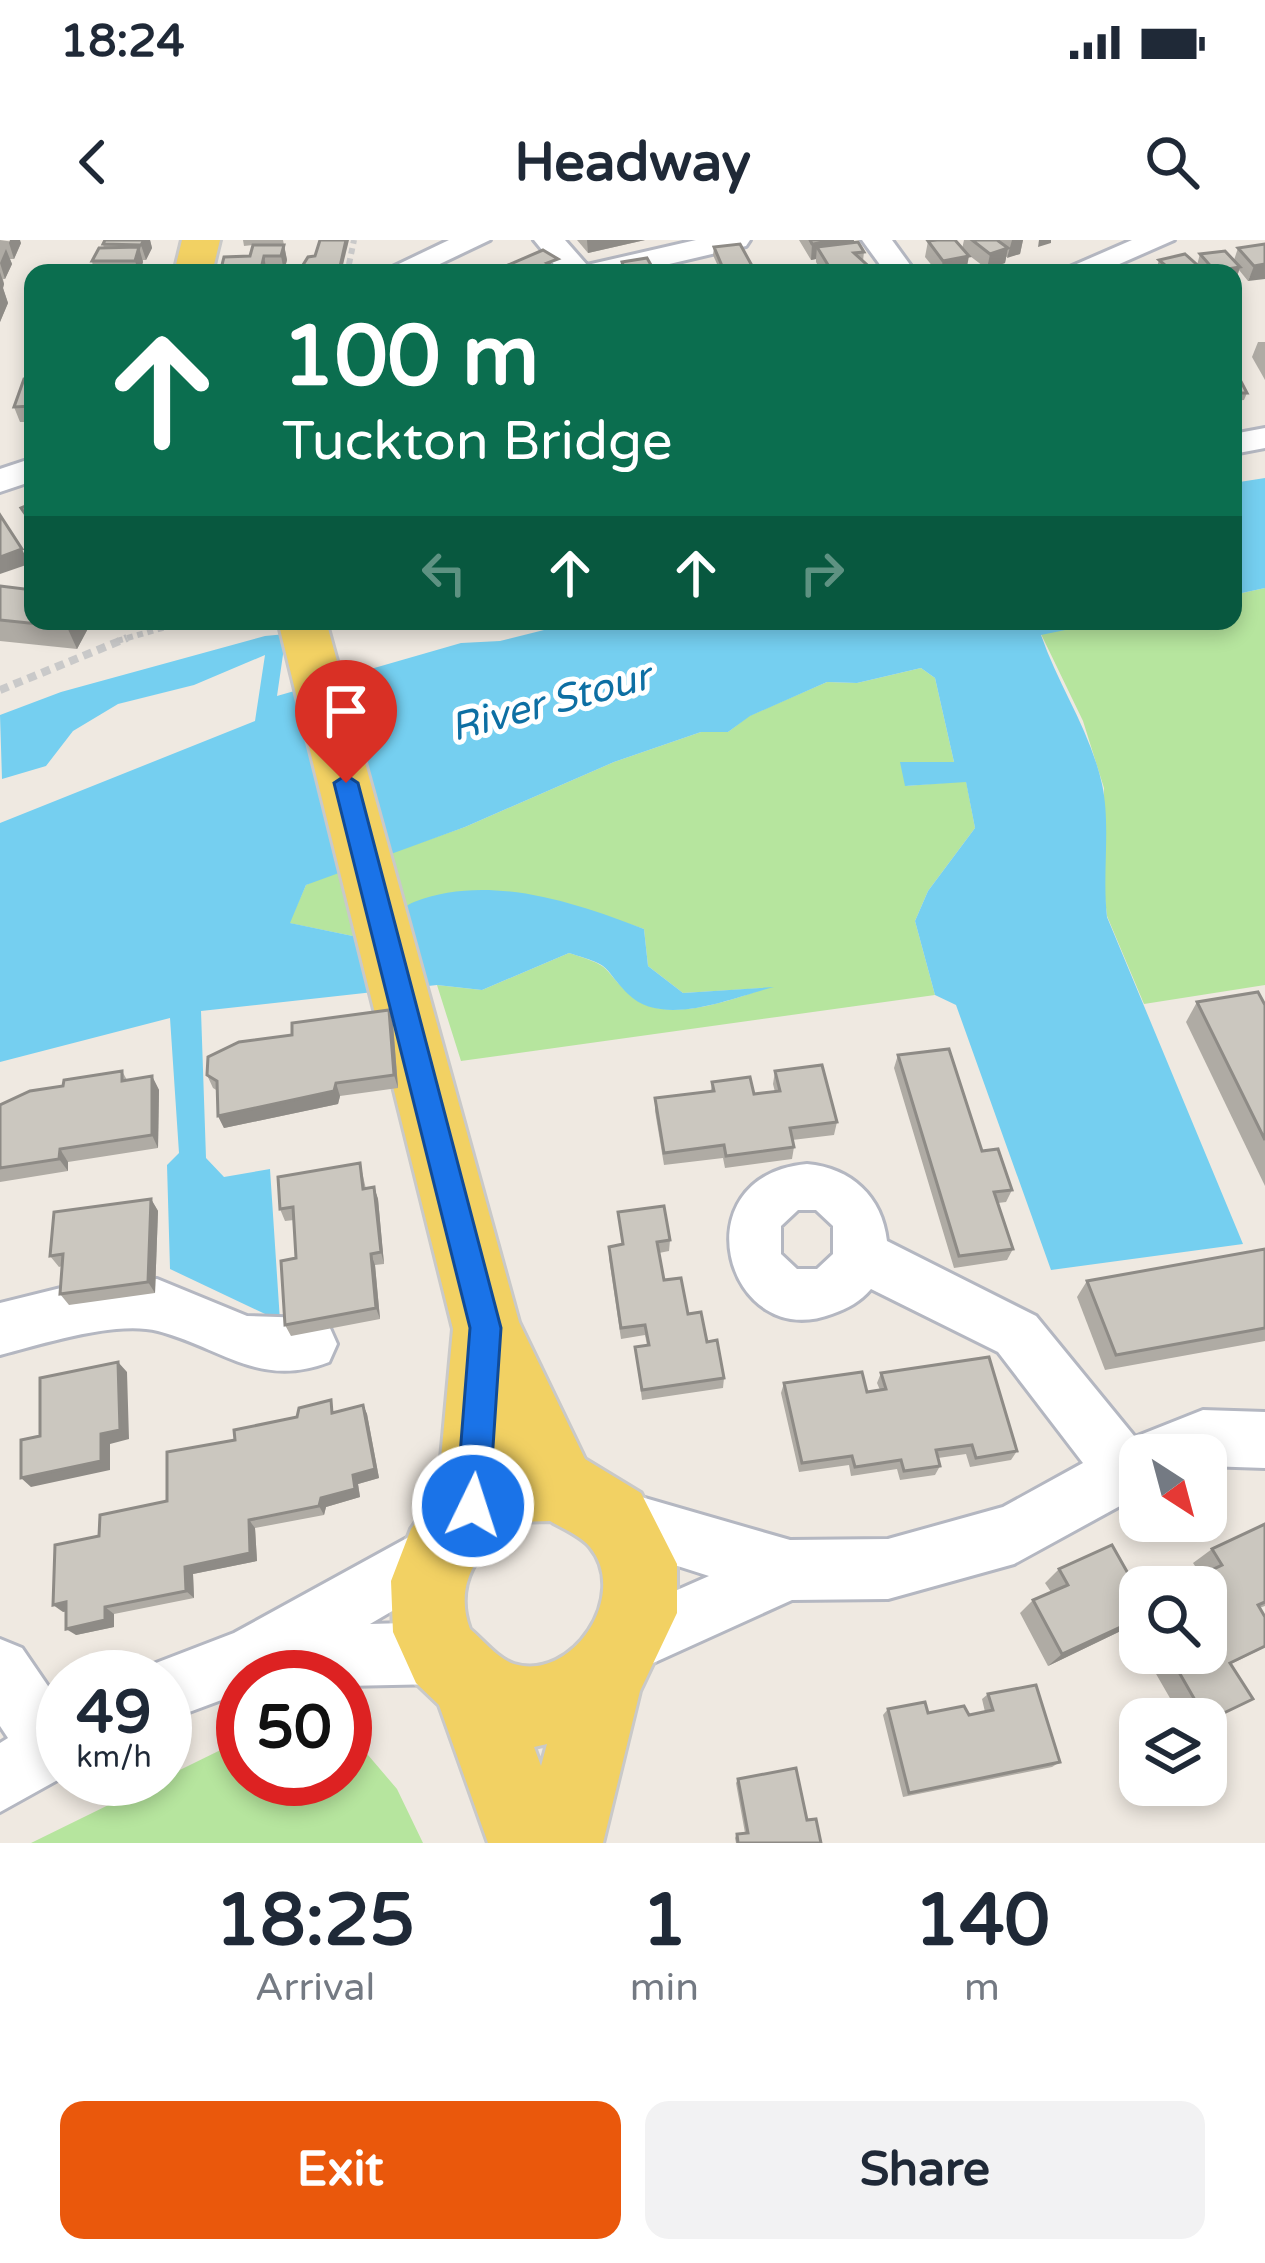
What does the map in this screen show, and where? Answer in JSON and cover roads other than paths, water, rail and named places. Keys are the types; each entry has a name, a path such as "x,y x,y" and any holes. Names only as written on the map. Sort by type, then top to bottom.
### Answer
{"main road":[{"path":"304,630 390,946 485,1328 588,1502 638,1556 642,1588 562,1843"},
{"path":"485,1328 455,1529 428,1588 429,1624 456,1672 529,1843"},
{"path":"455,1529 514,1486 588,1502"},
{"path":"456,1672 496,1702 542,1708 572,1700 617,1661"}],"street":[{"path":"417,264 475,240"},
{"path":"549,240 569,264"},
{"path":"631,264 735,240"},
{"path":"1095,264 1159,240"},
{"path":"863,1254 903,1280 1017,1334 1119,1439"},
{"path":"0,1329 73,1310 157,1304 246,1342 310,1344"},
{"path":"1227,1439 1265,1440"},
{"path":"588,1502 790,1570 888,1569 1014,1534 1119,1474"},
{"path":"263,1650 455,1529"},
{"path":"617,1661 790,1570"},
{"path":"372,1666 456,1672"},
{"path":"0,1670 36,1751"}],"water":[{"path":"1265,478 1265,588 1242,593 1242,482"},
{"name":"River Stour","path":"544,630 1065,630 1041,635 1090,745 1102,784 1107,917 1243,1244 1051,1270 956,1005 935,995 915,921 928,891 975,828 966,782 905,786 900,762 954,762 935,678 921,668 857,683 827,682 750,716 728,732 701,732 614,762 465,827 306,885 290,923 372,940 414,902 471,890 530,894 644,929 648,966 683,993 774,987 699,1007 660,1009 628,994 600,964 569,953 482,990 437,985 201,1011 206,1158 224,1177 270,1169 280,1321 170,1269 167,1165 179,1153 170,1018 0,1062 0,823 255,721 265,655 194,685 118,704 73,731 46,766 2,779 0,715 61,692 265,636 286,634 277,696 461,643 500,641"}]}
